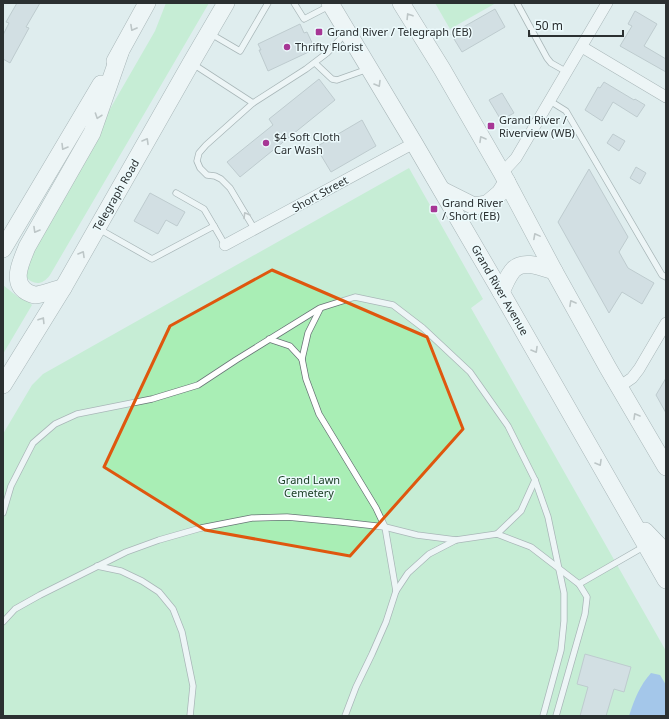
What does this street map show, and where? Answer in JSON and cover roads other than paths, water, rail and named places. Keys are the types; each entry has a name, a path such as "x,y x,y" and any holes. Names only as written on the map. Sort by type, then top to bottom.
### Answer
{"main road":[{"path":"3,249 120,53 147,3"},
{"name":"Telegraph Road","path":"3,385 63,288 226,3"},
{"path":"401,3 442,69 619,387 666,467"},
{"name":"Grand River Avenue","path":"330,4 414,142 502,292 666,580"},
{"path":"63,288 35,295 28,292 22,288 18,277 20,265 27,247 92,133 120,53"},
{"path":"442,190 474,206 487,204 500,193 504,178"},
{"path":"502,292 515,268 523,265 537,266 554,271"},
{"path":"628,514 666,553"}],"street":[{"path":"504,178 607,3"},
{"path":"582,47 666,97"},
{"name":"Short Street","path":"225,246 414,142"},
{"path":"619,387 632,378 639,369 666,323"}],"lane":[{"path":"208,33 240,51 268,3"},
{"path":"294,3 304,19 330,4"},
{"path":"517,3 547,58 551,63 567,72"},
{"path":"255,230 230,188 221,179 215,176 207,175 200,168 197,161 199,153 206,144 253,103 327,53 347,32"},
{"path":"315,62 332,79 337,80 368,68"},
{"path":"191,63 253,103"},
{"path":"550,101 566,111 662,275 666,278"},
{"path":"176,193 204,209 225,246"},
{"path":"97,228 152,259 214,226"},
{"path":"3,513 11,486 33,443 55,424 77,414 152,399 198,385 320,308 355,297 393,305 423,328 470,372 508,426 535,480 548,517 564,593 561,650 543,716"},
{"path":"320,308 308,333 302,359 306,379 318,414 376,508 385,527 396,590"},
{"path":"269,339 290,346 302,359"},
{"path":"497,534 520,511 535,480"},
{"path":"3,622 15,609 96,566 126,552 159,540 201,528 252,518 287,516 385,527 456,540 497,534 532,547 579,584 587,597 585,614 556,716"},
{"path":"345,716 356,687 386,622 396,590 408,573 429,554 456,540"},
{"path":"579,584 646,545"},
{"path":"96,566 122,571 142,581 159,592 173,609 182,632 193,686 190,716"}],"water":[{"path":"651,673 660,675 666,685 666,716 629,716 638,693"}],"place":[{"name":"Grand River / Telegraph (EB)","path":"319,32"},
{"name":"Thrifty Florist","path":"287,47"},
{"name":"Grand River / Riverview (WB)","path":"491,126"},
{"name":"$4 Soft Cloth Car Wash","path":"266,143"},
{"name":"Grand River / Short (EB)","path":"434,209"}],"park label":[{"name":"Grand Lawn Cemetery","path":"309,486"}]}
